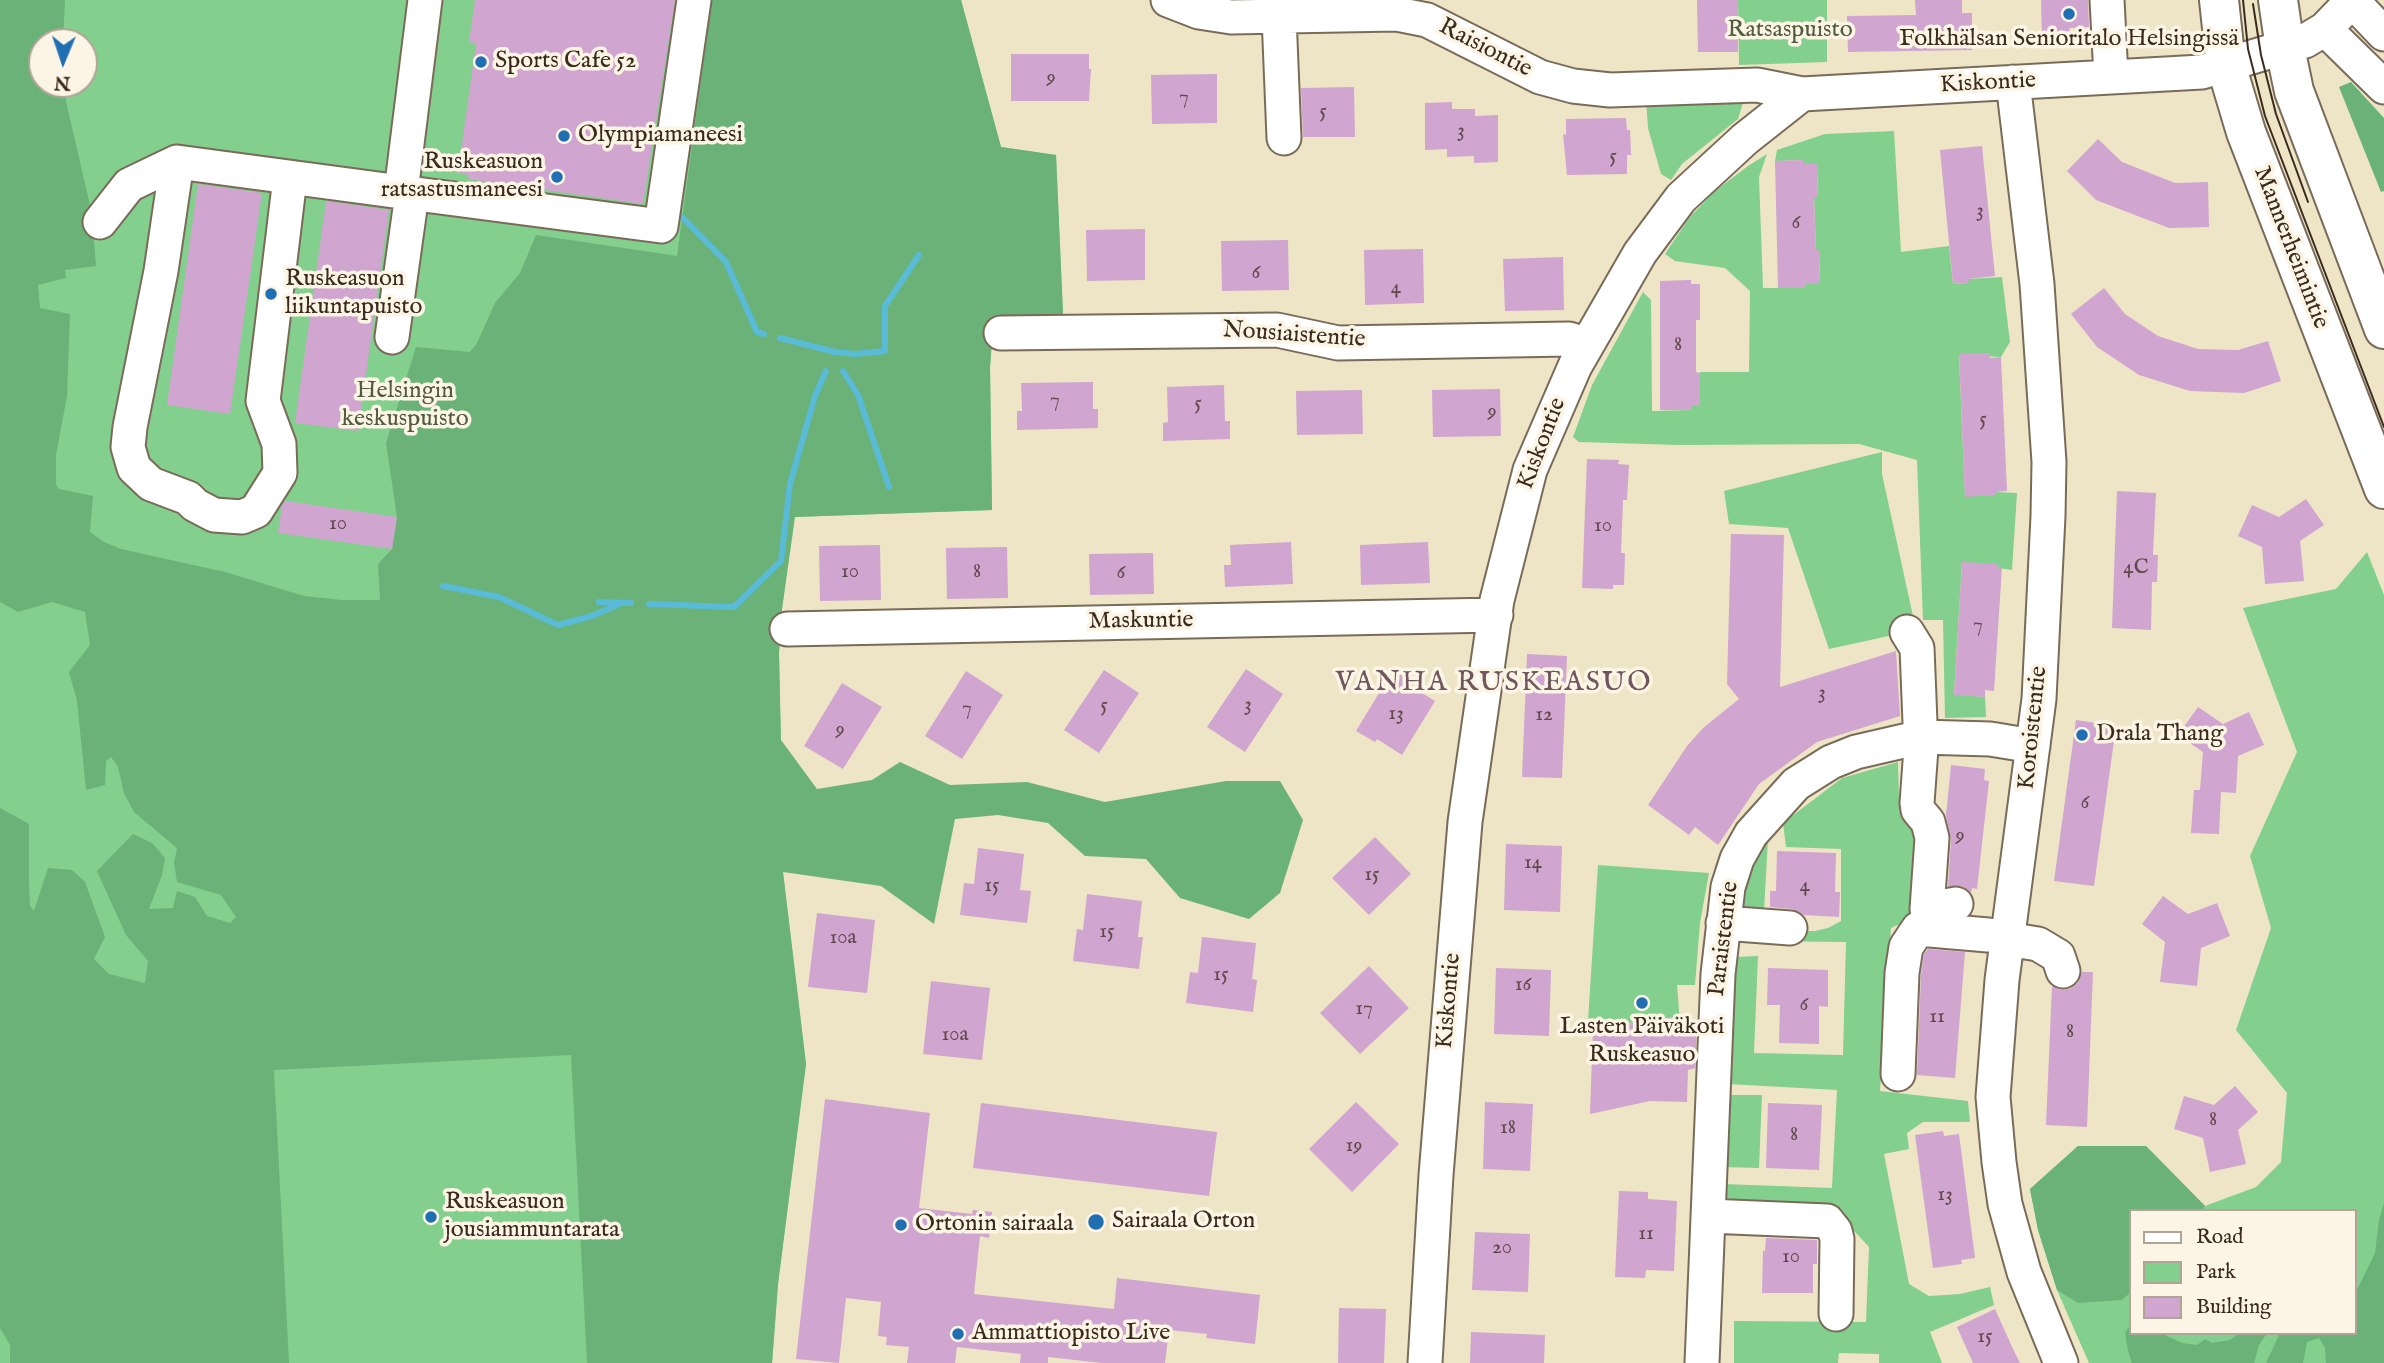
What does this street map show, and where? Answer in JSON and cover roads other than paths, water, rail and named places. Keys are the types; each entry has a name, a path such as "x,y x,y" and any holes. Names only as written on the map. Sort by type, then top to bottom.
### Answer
{"main road":[{"name":"Mannerheimintie","path":"2219,0 2226,65 2246,132 2384,489"},
{"path":"2278,0 2294,91 2384,329"}],"street":[{"path":"392,337 425,0"},
{"path":"100,222 129,185 177,162 661,226 694,0"},
{"name":"Raisiontie","path":"1168,0 1199,12 1231,17 1396,15 1427,20 1540,77 1573,86 1609,90 1757,85 1802,93"},
{"path":"2107,0 2111,77"},
{"name":"Kiskontie","path":"1424,1363 1436,1175 1465,822 1497,600 1530,470 1586,344 1640,253 1681,198 1745,139 1802,93 2202,72 2305,41 2325,29 2349,4 2354,4 2384,34"},
{"path":"1279,16 1284,138"},
{"path":"2325,29 2384,87"},
{"name":"Koroistentie","path":"2013,82 2037,284 2049,462 2043,646 2033,747 1998,937 1994,1087 1998,1162 2005,1204 2025,1272 2061,1363"},
{"path":"177,162 161,271 128,447 134,468 151,484 188,498 214,515 242,517 256,511 280,473 279,444 263,401 290,178"},
{"name":"Nousiaistentie","path":"1001,333 1277,330 1338,343 1569,339 1586,344"},
{"name":"Maskuntie","path":"787,629 1496,615"},
{"path":"1907,632 1916,648 1921,737 1917,803 1928,822 1932,838 1927,909 1956,904"},
{"name":"Paraistentie","path":"1702,1363 1717,998 1728,887 1737,859 1751,834 1796,784 1830,762 1856,752 1921,737 1990,739 2033,747"},
{"path":"1723,923 1790,928"},
{"path":"1898,1074 1902,973 1906,947 1918,929 2038,944 2058,956 2063,971"},
{"path":"1708,1216 1827,1220 1838,1239 1836,1314"}],"waterway":[{"path":"678,213 726,262 757,332 764,334"},
{"path":"780,338 835,352 855,354 885,351 885,306 919,255"},
{"path":"649,604 734,607 781,561 790,484 815,396 826,371"},
{"path":"843,371 858,395 889,487"},
{"path":"443,586 499,597 558,625 592,616 622,603"},
{"path":"599,602 631,603"}],"tram line":[{"path":"2243,0 2248,49 2265,116 2384,427"},
{"path":"2253,4 2261,55 2276,114 2308,202"}],"place":[{"name":"Folkhälsan Senioritalo Helsingissä","path":"2069,14"},
{"name":"Sports Cafe 52","path":"481,62"},
{"name":"Olympiamaneesi","path":"564,136"},
{"name":"Ruskeasuon ratsastusmaneesi","path":"557,177"},
{"name":"Ruskeasuon liikuntapuisto","path":"271,294"},
{"name":"Drala Thang","path":"2082,735"},
{"name":"Lasten Päiväkoti Ruskeasuo","path":"1642,1003"},
{"name":"Ruskeasuon jousiammuntarata","path":"431,1217"},
{"name":"Sairaala Orton","path":"1096,1222"},
{"name":"Ortonin sairaala","path":"901,1225"},
{"name":"Ammattiopisto Live","path":"958,1334"}],"district":[{"name":"VANHA RUSKEASUO","path":"1494,684"}],"park label":[{"name":"Ratsaspuisto","path":"1790,31"},
{"name":"Helsingin keskuspuisto","path":"405,406"}]}
